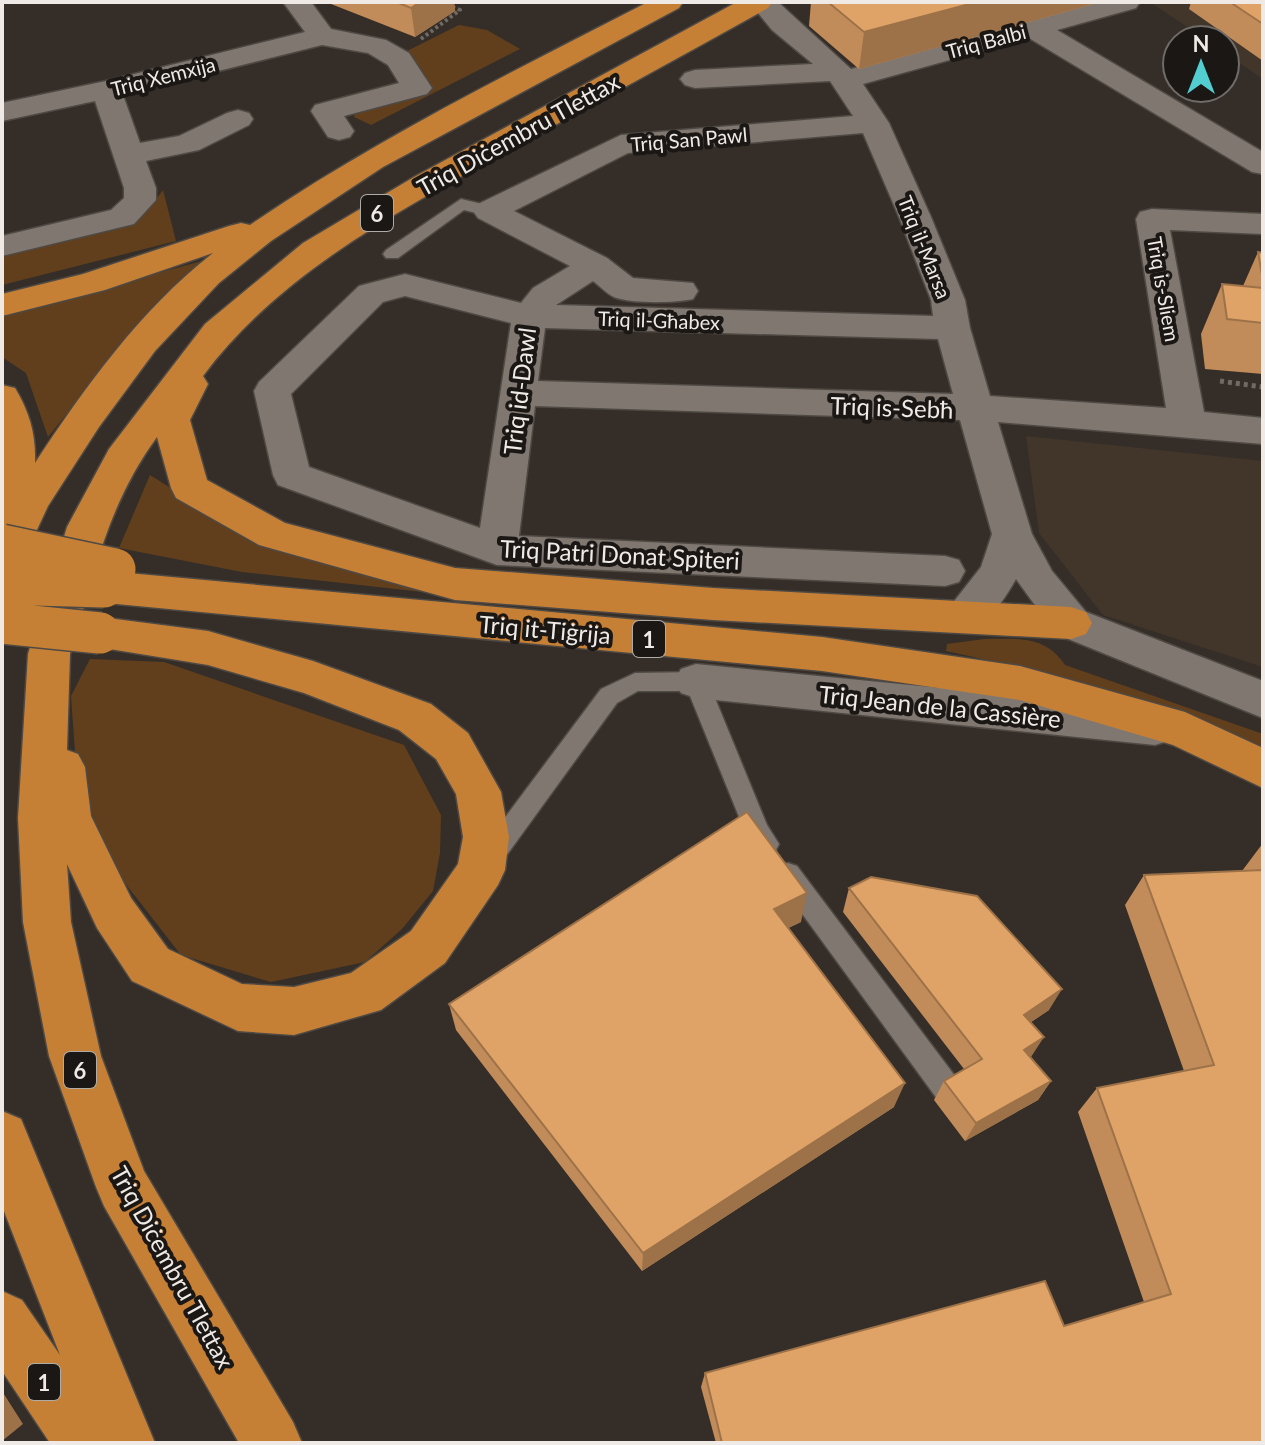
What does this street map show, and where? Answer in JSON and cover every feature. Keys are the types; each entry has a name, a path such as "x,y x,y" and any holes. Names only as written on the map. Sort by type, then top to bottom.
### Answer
{"highway":[{"name":"Triq Diċembru Tlettax","path":"2,562 46,474 145,339 206,277 288,212 418,136 669,2"},
{"name":"Triq Diċembru Tlettax","path":"272,1443 123,1187 75,1056 47,922 41,818 49,654 87,527 128,449 217,332 315,250 425,184 765,8"},
{"path":"2,305 173,257 222,241 288,212"},
{"path":"217,332 171,420 190,488 273,535 455,584 713,604 1071,623"},
{"path":"2,397 17,434 16,480 2,562"},
{"path":"2,545 110,578"},
{"name":"Triq it-Tiġrija","path":"2,584 110,578 268,603 822,654 1020,683 1185,730 1263,769"},
{"path":"2,623 208,648 313,678 415,717 452,746 478,792 486,837 481,870 428,947 363,993 294,1011 238,1007 150,965 114,913 68,816 49,654"},
{"path":"2,1138 125,1443"},
{"name":"1","path":"2,1320 85,1443"}],"street":[{"path":"297,2 322,36 376,46 399,59 417,88 326,111 339,131"},
{"name":"Triq Balbi","path":"695,79 840,76 1126,2"},
{"name":"Triq il-Marsa","path":"765,8 840,76 874,123 950,314 1012,534 1038,582 1071,623"},
{"path":"1033,28 1263,165"},
{"name":"Triq Xemxija","path":"2,112 106,90 322,36"},
{"path":"2,246 122,217 140,200 145,186 129,155 106,90"},
{"path":"129,155 188,143 238,119"},
{"name":"Triq San Pawl","path":"489,211 621,144 874,123"},
{"name":"Triq il-Għabex","path":"489,211 595,265 625,289 950,314"},
{"name":"Triq is-Sliem","path":"1187,422 1152,219 1263,224"},
{"name":"Triq id-Dawl","path":"497,550 529,316 545,296 595,265"},
{"name":"Triq il-Għabex","path":"371,294 405,285 529,316 950,314"},
{"name":"Triq Patri Donat Spiteri","path":"371,294 272,391 292,475 497,550 945,571"},
{"name":"Triq is-Sebħ","path":"520,393 978,410 1187,422 1263,431"},
{"path":"962,618 999,573 1012,534"},
{"path":"1071,623 1263,700"},
{"name":"Triq Jean de la Cassière","path":"696,681 1185,730"}],"lane":[{"name":"Triq San Pawl","path":"392,254 461,204 489,211"},
{"path":"481,870 609,696 635,682 696,681 757,831 948,1090"}],"path":[{"path":"376,46 421,39 460,10 440,2"}],"shaded area":[{"path":"1263,2 1263,79 1241,64 1241,24 1183,24 1153,4"},
{"path":"459,25 487,30 520,49 371,125 354,117 357,108 429,86 407,51"},
{"path":"163,190 176,241 2,285 2,257 124,226 148,210"},
{"path":"206,260 128,338 48,437 26,373 2,357 2,315"},
{"path":"1026,436 1263,461 1263,667 1103,615 1039,533"},
{"path":"150,475 253,540 432,593 242,572 119,548"},
{"path":"984,639 1019,639 1039,644 1049,648 1065,665 1263,734 1263,752 1198,724 1056,675 946,651 947,644"},
{"path":"90,659 164,662 404,745 441,815 440,853 433,891 402,929 365,962 271,982 181,955 107,860 76,765 71,696"}],"building":[{"path":"396,2 420,2 411,8"},
{"path":"828,2 977,2 864,32"},
{"path":"1230,2 1263,2 1263,24"},
{"path":"1258,252 1263,253 1263,281"},
{"path":"1222,284 1263,288 1263,323 1227,319"},
{"path":"747,812 807,893 774,909 905,1083 643,1253 449,1004"},
{"path":"1263,870 1263,1443 722,1443 705,1373 1045,1281 1064,1326 1171,1294 1097,1088 1214,1065 1144,875"},
{"path":"871,877 977,896 1062,989 1024,1015 1044,1037 1024,1050 1051,1081 976,1123 944,1081 982,1059 849,888"}]}
